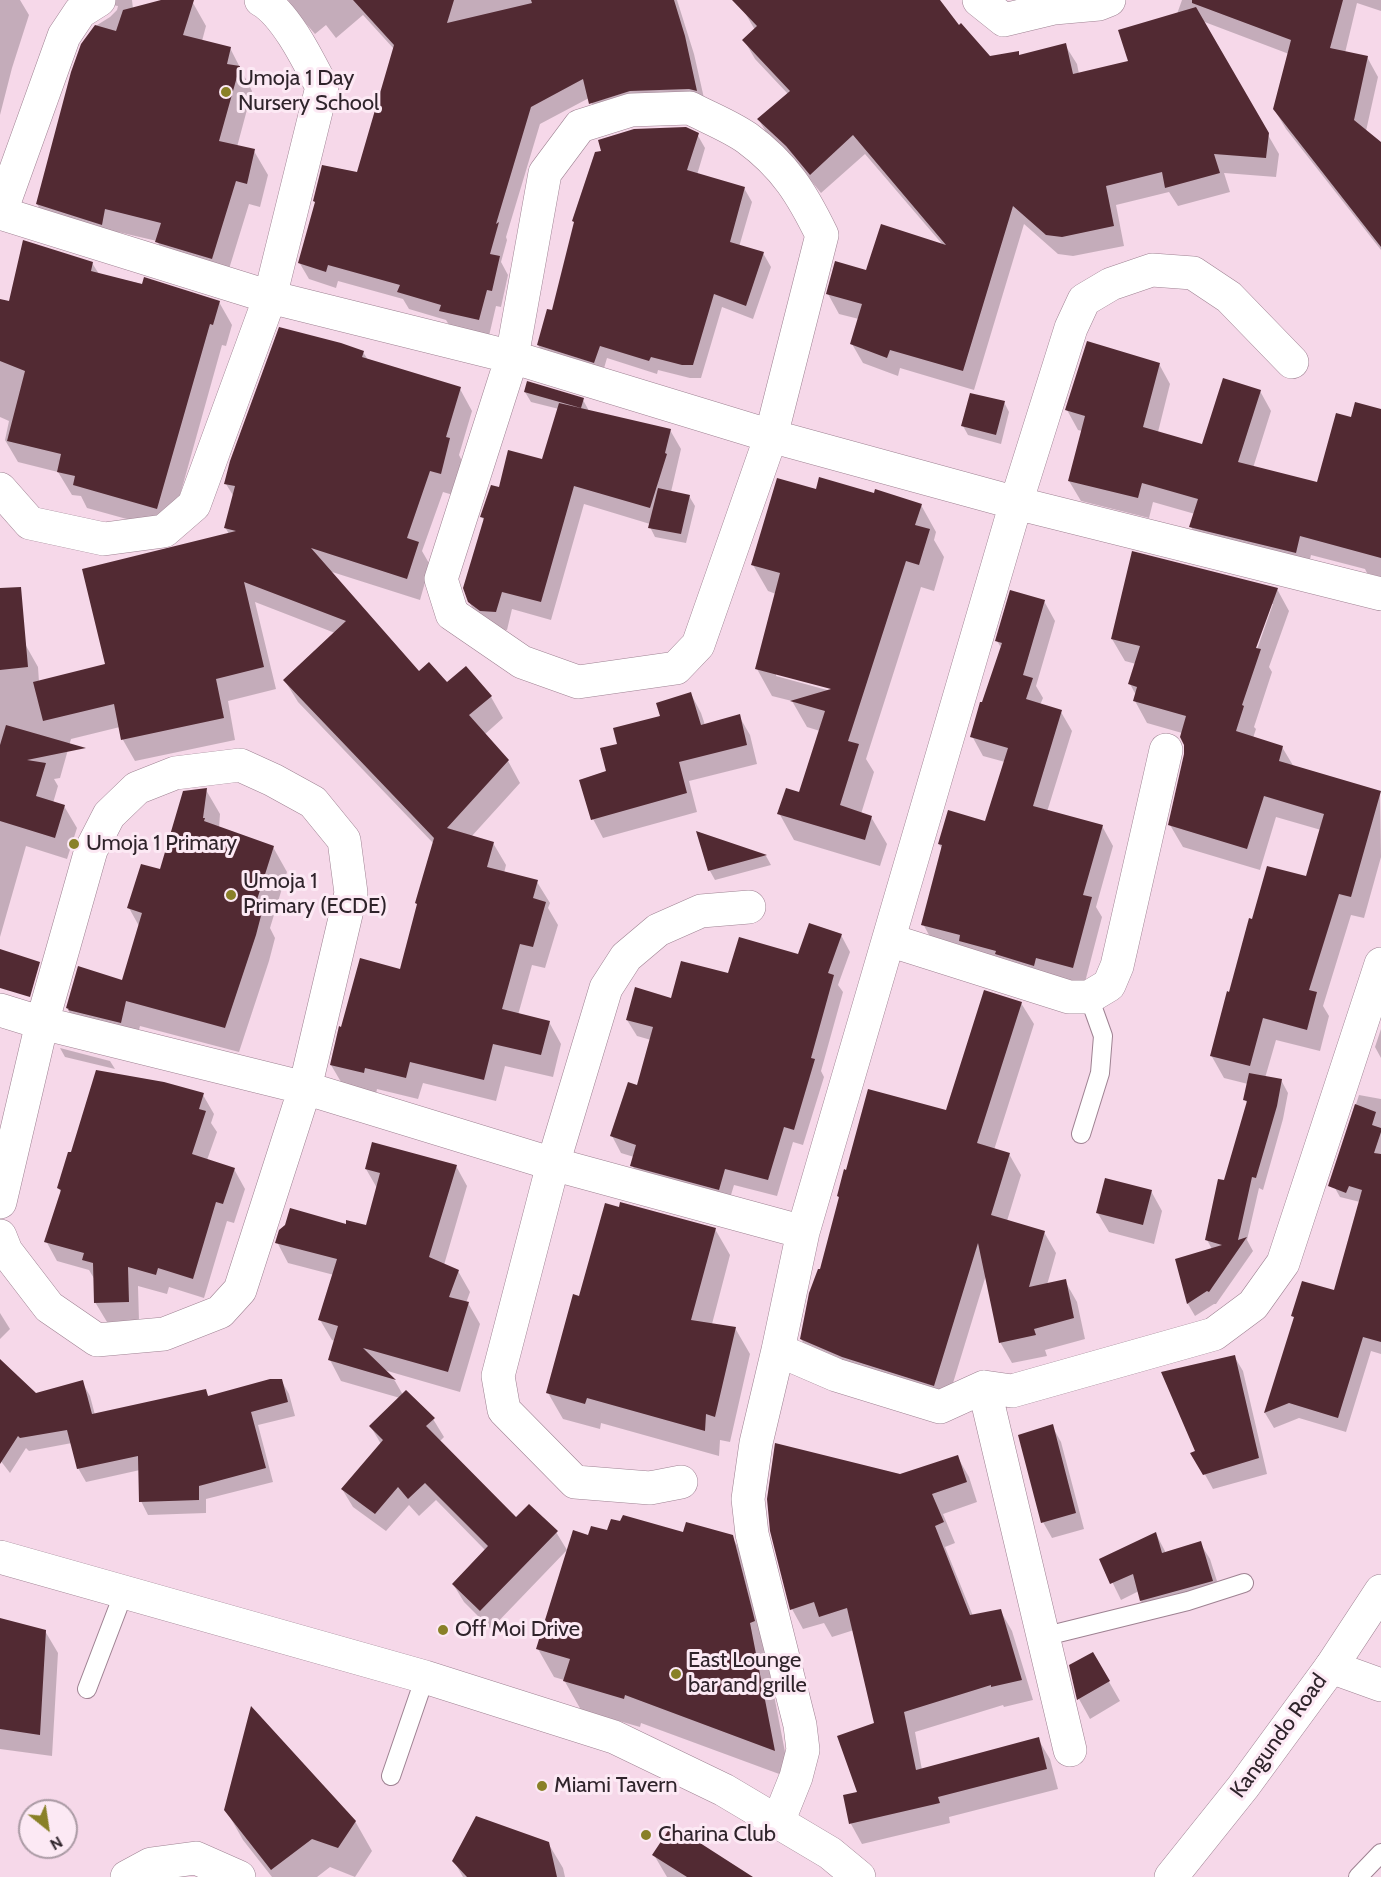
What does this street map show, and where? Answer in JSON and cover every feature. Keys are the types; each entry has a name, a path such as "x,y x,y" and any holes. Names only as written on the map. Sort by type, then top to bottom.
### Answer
{"main road":[{"path":"99,0 80,12 64,36 0,213 270,297 512,357 771,436 1016,503 1381,594"},
{"path":"0,489 30,523 104,539 164,531 194,505 270,297 322,87 301,46 269,4 261,0"},
{"path":"979,0 1004,20 1054,8 1099,4 1109,0"},
{"path":"690,108 746,137 777,162 804,198 822,236 771,436 698,645 676,668 578,682 522,662 452,614 441,579 512,357 545,173 580,126 632,110 690,108"},
{"path":"778,1822 796,1776 803,1750 800,1725 753,1534 748,1499 756,1443 803,1232 1016,503 1071,328 1084,300 1111,284 1152,270 1193,273 1229,297 1292,362"},
{"path":"889,940 1068,997 1089,997 1109,985 1117,966 1166,750"},
{"path":"0,1202 42,1023 91,850 109,815 137,788 175,773 240,765 313,802 344,840 351,892 305,1088 240,1290 220,1312 164,1334 97,1340 49,1307 6,1251 0,1236"},
{"path":"681,1482 650,1488 575,1482 504,1410 498,1376 553,1164 606,988 626,957 658,930 701,911 749,907"},
{"path":"777,1350 836,1375 940,1407 984,1387 1012,1391 1214,1334 1252,1305 1282,1263 1381,964"},
{"path":"0,1010 42,1023 305,1088 553,1164 803,1232"},
{"path":"984,1387 1070,1750"},
{"path":"0,1557 425,1677 614,1737 724,1790 830,1853 859,1877"},
{"name":"Kangundo Road","path":"1171,1877 1243,1787 1330,1667 1381,1591"},
{"path":"1330,1667 1381,1685"},
{"path":"127,1877 151,1864 196,1858 239,1877"}],"lane":[{"path":"1081,1134 1100,1073 1103,1036 1089,997"},
{"path":"1042,1637 1188,1601 1244,1583"},
{"path":"87,1689 124,1592"},
{"path":"391,1776 425,1677"},
{"path":"1358,1877 1381,1853"}],"building":[{"path":"161,0 194,0 183,35 231,47 227,64 240,66 219,141 255,149 247,184 236,181 212,259 155,242 161,223 105,209 102,225 36,204 71,72 81,44 95,25 116,31 123,10"},
{"path":"353,0 454,0 447,23 532,3 531,0 674,0 685,36 697,91 689,89 630,91 589,104 583,79 531,107 496,224 499,222 490,254 500,256 492,291 487,290 479,320 439,311 441,305 397,292 400,285 328,265 326,272 298,263 315,202 313,201 322,165 357,172 394,45"},
{"path":"732,0 940,0 959,25 961,23 990,56 1019,51 1019,55 1066,43 1073,74 1128,61 1118,30 1196,7 1269,133 1266,158 1214,154 1220,173 1165,188 1162,172 1106,186 1114,226 1062,237 1046,235 1013,206 963,371 890,350 887,358 850,344 862,304 826,294 835,261 866,270 881,224 946,245 853,135 810,175 786,146 757,119 790,91 742,40 757,26"},
{"path":"1192,0 1343,0 1330,48 1368,56 1354,120 1381,142 1381,247 1273,109 1291,40 1192,3"},
{"path":"686,127 699,133 687,170 745,187 730,242 764,252 746,306 714,294 693,365 682,365 651,357 649,361 600,346 594,363 537,345 547,309 552,310 574,222 572,221 595,152 601,151 598,140 634,129"},
{"path":"23,240 93,262 91,271 142,284 144,277 220,301 213,325 210,324 157,509 73,485 75,476 57,472 61,454 7,441 25,371 0,361 0,299 9,301"},
{"path":"279,327 341,343 364,351 362,357 461,387 446,437 450,438 441,474 430,471 407,538 419,542 407,579 311,548 419,671 429,662 447,682 466,666 492,696 469,715 509,760 447,828 494,842 487,867 538,880 533,898 546,902 533,947 520,944 502,1009 550,1021 541,1055 493,1044 484,1080 410,1062 406,1078 365,1068 364,1073 330,1065 339,1026 341,1027 360,958 400,969 417,904 415,903 434,838 283,680 346,621 244,582 264,667 216,679 224,718 121,740 114,704 43,721 33,682 105,664 82,569 236,531 224,528 235,486 224,484 230,461"},
{"path":"1087,341 1160,363 1143,427 1202,444 1223,378 1261,390 1238,462 1317,482 1336,413 1351,417 1355,402 1381,409 1381,558 1300,536 1296,553 1189,527 1198,499 1142,483 1138,498 1068,481 1085,416 1065,410"},
{"path":"527,381 584,398 581,408 524,392"},
{"path":"970,393 1005,401 996,435 961,426"},
{"path":"559,403 671,429 665,453 667,454 650,508 574,486 541,602 502,592 496,612 480,611 468,602 463,588 484,518 480,517 491,485 499,487 508,450 542,459"},
{"path":"819,477 874,493 875,489 922,504 915,525 930,529 919,565 906,561 848,741 859,744 840,805 872,816 865,840 777,814 786,788 799,792 825,711 790,701 831,689 755,669 780,573 751,565 777,478 816,489"},
{"path":"658,488 690,495 681,534 648,528"},
{"path":"1132,551 1278,588 1256,648 1261,649 1242,705 1244,706 1236,731 1283,746 1279,761 1381,791 1351,897 1339,894 1309,990 1317,992 1307,1030 1263,1018 1250,1066 1210,1056 1227,991 1229,992 1249,918 1252,919 1267,866 1306,876 1324,814 1264,796 1247,849 1168,825 1184,754 1184,745 1180,737 1186,716 1133,701 1137,687 1128,684 1140,646 1111,639"},
{"path":"21,587 28,667 0,670 0,588"},
{"path":"1010,590 1045,600 1023,675 1033,678 1026,699 1062,710 1033,806 1103,825 1083,895 1092,897 1073,968 1036,958 1034,966 995,954 996,951 959,941 960,935 921,925 942,845 938,844 948,810 985,821 1008,748 970,737 980,702 982,702 1002,643 995,641"},
{"path":"691,692 701,725 740,714 747,745 679,762 687,793 591,820 579,780 606,771 600,748 617,744 613,728 660,716 656,703"},
{"path":"6,725 86,748 27,760 46,763 36,796 65,805 55,838 0,821 0,745"},
{"path":"207,788 204,821 274,846 255,906 262,912 256,935 225,1028 126,1001 121,1023 68,1010 66,1008 78,966 122,980 142,913 127,908 141,864 160,869 183,791"},
{"path":"696,831 767,855 708,871"},
{"path":"809,923 842,934 828,973 834,975 811,1058 815,1059 794,1130 784,1127 768,1180 725,1169 719,1190 630,1166 636,1145 610,1136 628,1082 637,1085 653,1027 626,1020 635,987 671,998 681,961 728,973 739,937 798,954"},
{"path":"0,949 40,962 30,997 0,988"},
{"path":"984,990 1022,1002 977,1143 1010,1153 991,1215 1045,1231 1029,1287 1066,1279 1074,1318 1034,1329 1036,1335 999,1343 978,1243 934,1386 842,1357 800,1339 809,1293 818,1269 820,1269 844,1169 846,1170 868,1089 946,1110"},
{"path":"96,1070 164,1082 204,1093 199,1109 206,1111 192,1154 235,1168 223,1204 216,1202 193,1279 158,1268 156,1275 128,1267 129,1302 94,1303 93,1263 82,1260 84,1253 44,1242 61,1190 57,1188 68,1152 71,1152"},
{"path":"1249,1073 1282,1079 1277,1106 1256,1178 1252,1177 1238,1240 1247,1237 1209,1292 1207,1291 1187,1304 1175,1259 1222,1245 1205,1240 1218,1179 1224,1180 1247,1101 1243,1100"},
{"path":"1355,1104 1376,1112 1372,1125 1381,1128 1374,1153 1381,1154 1381,1342 1363,1337 1338,1418 1289,1403 1264,1413 1294,1317 1291,1316 1302,1281 1334,1290 1362,1190 1349,1186 1346,1193 1328,1186"},
{"path":"372,1142 457,1165 429,1257 459,1270 449,1297 469,1302 448,1372 363,1348 396,1380 328,1360 338,1326 318,1320 337,1259 275,1243 279,1230 285,1225 290,1208 346,1224 346,1220 366,1225 380,1173 365,1169"},
{"path":"1105,1178 1152,1190 1143,1225 1096,1213"},
{"path":"620,1202 716,1228 691,1320 736,1327 715,1417 706,1414 705,1431 587,1398 585,1404 546,1393 573,1294 579,1296 605,1203 619,1207"},
{"path":"1235,1355 1259,1458 1203,1475 1190,1453 1195,1451 1161,1372"},
{"path":"0,1359 36,1393 83,1380 92,1414 206,1389 208,1396 270,1379 282,1379 288,1402 251,1412 266,1468 199,1486 199,1500 139,1502 138,1456 77,1469 67,1430 20,1438 18,1436 0,1464"},
{"path":"406,1390 435,1418 426,1426 516,1517 529,1504 558,1531 480,1611 452,1584 488,1546 425,1483 408,1499 398,1487 375,1514 341,1489 383,1440 369,1426"},
{"path":"1053,1424 1076,1513 1041,1523 1018,1435"},
{"path":"775,1443 900,1474 958,1455 967,1482 932,1494 944,1522 935,1526 970,1615 1001,1609 1022,1680 991,1687 991,1685 904,1712 916,1770 1039,1737 1047,1769 938,1797 940,1803 849,1824 843,1795 857,1792 837,1736 874,1723 847,1608 819,1617 814,1602 790,1610 770,1531 767,1499"},
{"path":"623,1515 683,1532 686,1522 733,1535 755,1621 750,1623 775,1751 625,1695 624,1699 563,1681 570,1659 536,1649 573,1530 588,1535 591,1526 607,1530 611,1519 620,1521"},
{"path":"1156,1532 1162,1553 1201,1541 1213,1581 1140,1601 1133,1574 1110,1584 1099,1559"},
{"path":"0,1618 46,1630 40,1735 0,1729"},
{"path":"1093,1652 1110,1681 1077,1700 1069,1665"},
{"path":"251,1706 356,1821 338,1848 312,1839 271,1870 224,1810"},
{"path":"476,1816 549,1842 557,1877 467,1877 452,1861"},
{"path":"672,1825 753,1877 687,1877 652,1855"}],"place":[{"name":"Umoja 1 Day Nursery School","path":"226,92"},
{"name":"Umoja 1 Primary","path":"74,844"},
{"name":"Umoja 1 Primary (ECDE)","path":"231,895"},
{"name":"Off Moi Drive","path":"443,1630"},
{"name":"East Lounge bar and grille","path":"676,1674"},
{"name":"Miami Tavern","path":"542,1786"},
{"name":"Charina Club","path":"646,1835"}]}
